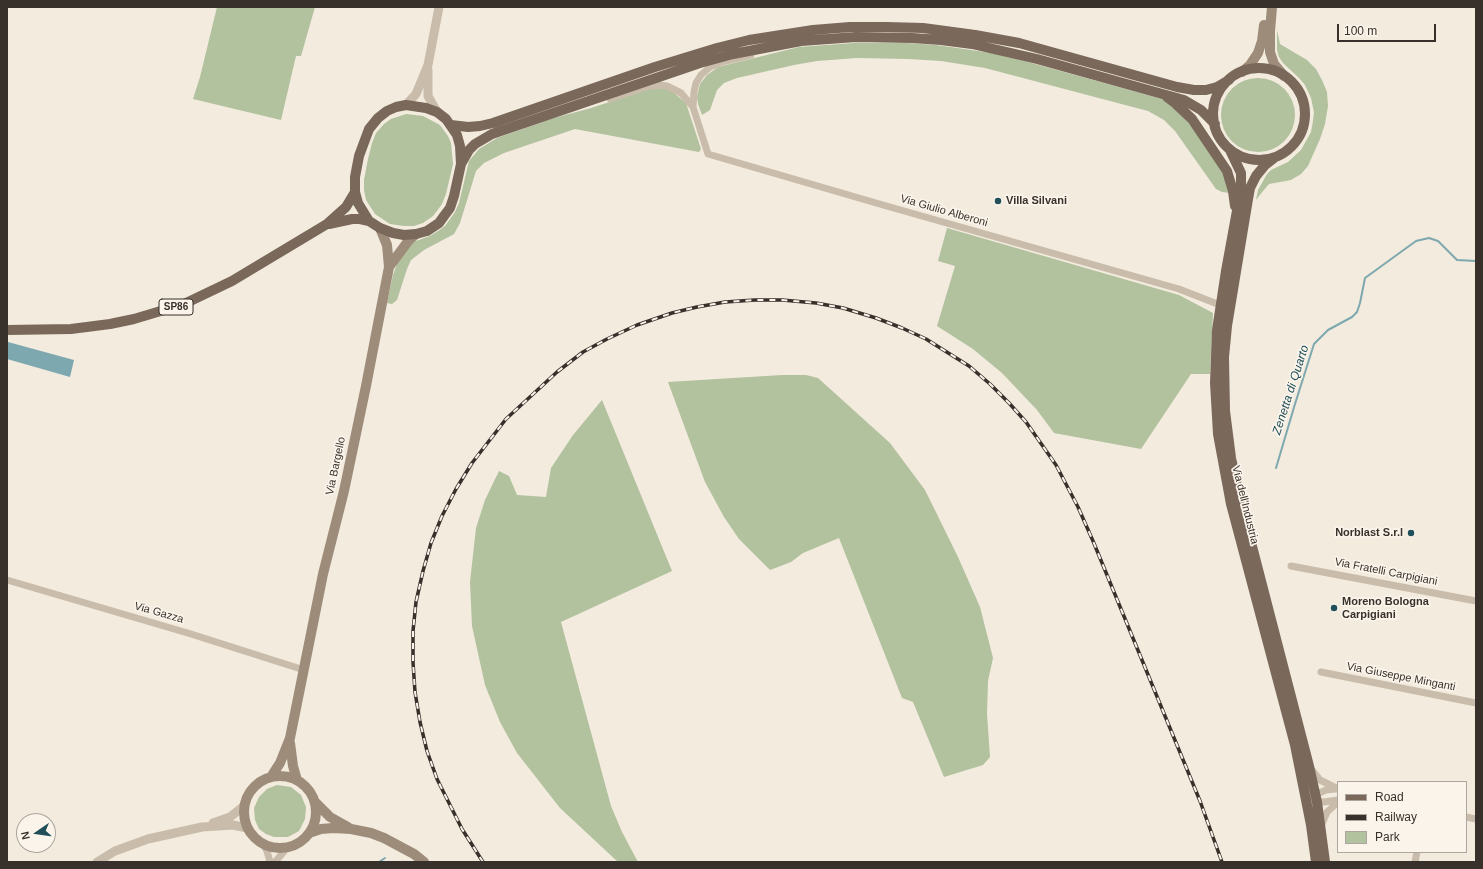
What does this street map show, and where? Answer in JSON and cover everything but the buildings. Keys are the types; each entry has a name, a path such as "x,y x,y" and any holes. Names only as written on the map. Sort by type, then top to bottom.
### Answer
{"main road":[{"path":"451,125 468,127 494,123 655,68 736,43 781,34 850,27 923,28 975,35 1019,44 1177,87 1194,90 1206,90 1217,87 1242,72 1250,65 1258,52 1262,41 1266,7"},
{"path":"1272,7 1270,52 1274,64 1284,76"},
{"path":"461,164 469,150 475,144 488,136 700,63 733,54 793,43 831,39 882,37 912,38 972,44 1037,59 1161,93 1192,104 1215,124"},
{"path":"1229,80 1218,96 1214,109 1215,124 1223,142 1230,150 1240,156 1251,159 1262,160 1274,158 1284,153 1293,146 1300,136 1304,126 1305,114 1302,98 1293,83 1274,71 1253,69 1242,72"},
{"path":"1161,93 1175,103 1192,119 1227,171 1234,196 1235,218"},
{"path":"406,106 426,108 437,112 451,125 460,146 461,164 459,179 450,208 439,223 426,231 416,234 404,235 380,228 369,221 358,203 355,192 355,177 359,156 370,129 378,118 387,111 396,107 406,106"},
{"name":"Via dell'Industria","path":"1230,150 1238,164 1242,180 1240,202 1235,218 1217,330 1215,383 1217,419 1222,458 1231,504 1295,745 1321,828 1325,862"},
{"name":"Via dell'Industria","path":"1274,158 1265,165 1256,176 1250,188 1227,326 1224,357 1225,411 1231,458 1240,500 1309,766 1313,799 1316,862"},
{"name":"SP86","path":"7,330 71,329 134,319 184,304 232,281 327,224 346,208 355,192"},
{"name":"SP86","path":"327,224 352,219 369,221"},
{"name":"Via Bargello","path":"290,738 323,574 345,484 389,266 387,245 380,228"},
{"name":"Via Bargello","path":"389,266 409,240 416,234"},
{"path":"271,777 280,763 290,738"},
{"path":"290,738 293,766 297,780"},
{"path":"351,829 330,817 315,802 308,789 297,780 285,776 271,777 262,781 254,787 247,796 244,806 244,817 247,828 254,837 263,844 275,848 287,848 300,842 310,833 321,829 351,829 384,838 414,854 424,862"},
{"path":"310,833 316,818 315,802"}],"street":[{"path":"406,106 416,94 428,65 440,7"},
{"path":"693,107 696,83 701,75 710,67 722,62 777,50 793,43"},
{"path":"428,65 428,96 437,112"},
{"path":"579,104 592,105 649,86 660,85 667,86 681,93 693,107"},
{"name":"Via Giulio Alberoni","path":"693,107 708,154 1165,285 1220,305"},
{"name":"Via Fratelli Carpigiani","path":"1291,566 1476,601"},
{"name":"Via Gazza","path":"7,580 206,639 304,670"},
{"name":"Via Giuseppe Minganti","path":"1321,672 1476,703"},
{"path":"1309,766 1320,780 1337,789"},
{"path":"1313,799 1326,790 1337,789"},
{"path":"1313,799 1337,801"},
{"path":"1321,828 1327,812 1337,802"},
{"path":"202,827 230,816 244,806"},
{"path":"97,862 115,851 148,839 202,827 233,825 247,828"},
{"path":"263,844 270,862"},
{"path":"275,862 287,848"}],"green space":[{"path":"217,7 315,7 301,56 296,56 281,120 193,99 200,77"},
{"path":"1277,30 1280,44 1307,60 1316,69 1327,92 1328,106 1325,124 1320,139 1308,166 1301,174 1291,180 1269,184 1256,200 1258,190 1267,174 1271,170 1288,162 1301,150 1311,132 1313,121 1314,112 1311,98 1305,85 1279,57 1277,50"},
{"path":"854,43 906,43 936,45 992,53 1162,99 1179,110 1222,167 1230,193 1222,192 1216,189 1175,131 1164,120 1148,111 985,68 941,61 857,58 817,61 794,65 737,78 724,83 717,90 710,110 702,115 697,97 700,84 707,75 718,67 799,47"},
{"path":"1258,78 1279,84 1289,94 1295,115 1289,136 1279,146 1258,152 1237,146 1227,136 1221,115 1227,94 1237,84"},
{"path":"649,89 667,89 686,103 701,149 699,152 575,129 504,153 484,163 476,171 460,223 454,234 424,250 411,260 397,300 392,304 387,303 397,264 413,242 430,236 445,226 455,212 459,203 469,161 479,149 497,138 554,118 591,108"},
{"path":"406,114 423,116 440,125 451,143 453,164 446,194 442,204 433,216 423,223 414,226 390,224 375,214 366,200 364,190 364,180 368,159 376,133 391,119"},
{"path":"947,228 1179,295 1213,313 1210,374 1191,374 1141,449 1054,433 1037,410 1002,373 973,349 937,326 955,266 938,261"},
{"path":"782,375 806,375 818,378 890,443 925,490 958,557 980,607 993,658 988,681 987,714 990,757 983,765 944,777 913,702 902,698 839,538 803,553 791,562 770,570 739,539 724,517 705,482 668,382"},
{"path":"602,400 672,571 561,622 611,806 622,832 638,862 618,862 560,808 517,753 500,722 485,685 472,626 470,582 476,528 485,500 499,471 509,476 517,495 546,497 551,468 573,435"},
{"path":"277,785 291,787 301,795 306,807 305,819 299,831 288,837 274,837 266,834 259,829 255,820 254,808 259,797 267,789"}],"water":[{"path":"8,342 74,360 70,377 7,359"}],"waterway":[{"name":"Zenetta di Quarto","path":"1276,468 1314,344 1328,330 1352,317 1357,312 1365,278 1416,241 1429,238 1438,241 1457,260 1476,261"},
{"name":"Zenetta di Quarto","path":"379,862 385,858"}],"railway":[{"path":"483,862 462,829 437,779 427,751 415,692 413,631 416,602 431,543 442,516 472,463 506,419 557,372 583,352 637,325 672,313 725,302 755,300 782,300 816,303 843,308 902,328 926,339 969,366 990,384 1026,422 1056,465 1078,507 1200,801 1222,862"}],"place":[{"name":"Villa Silvani","path":"998,201"},
{"name":"Norblast S.r.l","path":"1411,533"},
{"name":"Moreno Bologna Carpigiani","path":"1334,608"}]}
